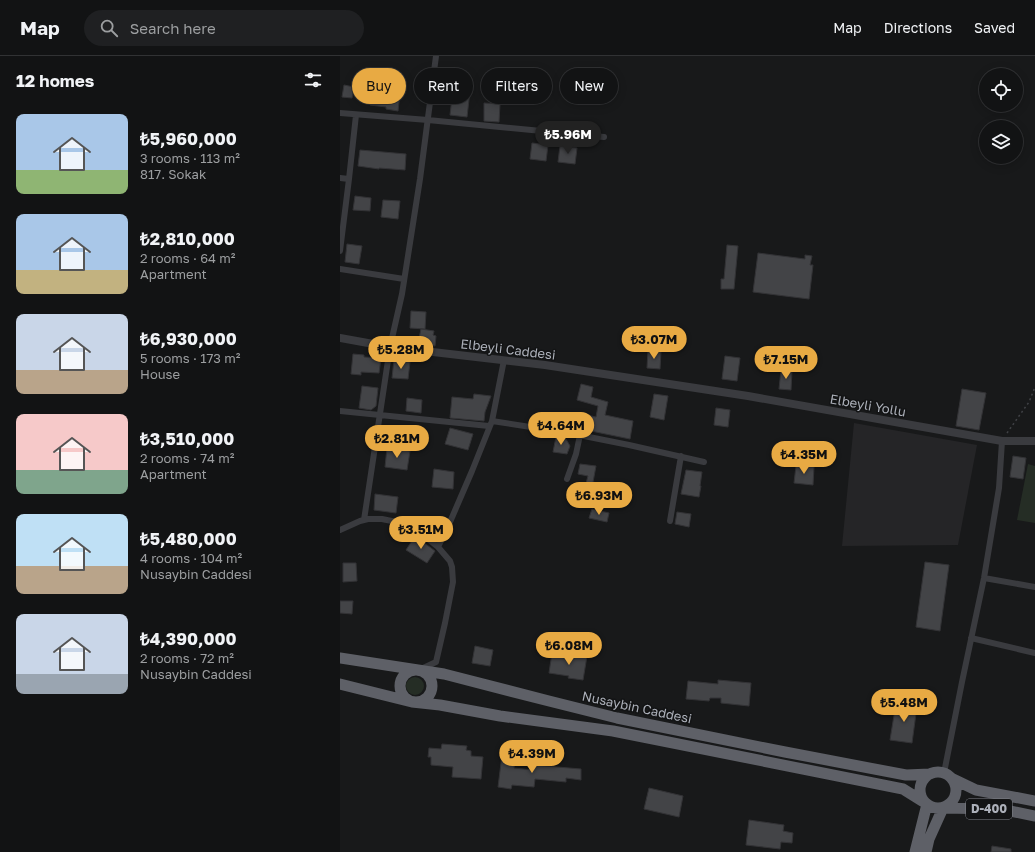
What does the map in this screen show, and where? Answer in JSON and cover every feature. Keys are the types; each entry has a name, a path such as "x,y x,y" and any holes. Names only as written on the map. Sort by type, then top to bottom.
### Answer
{"highway":[{"name":"Nusaybin Caddesi","path":"340,658 451,676 549,702 686,732 906,775 930,774"},
{"path":"410,670 420,670 425,672 432,681 431,692 428,697 423,700 412,702 407,700 401,692 399,687 400,682 405,673 410,670"},
{"path":"340,684 412,702 440,705 500,716 613,731 903,789 937,809 949,806 956,796 956,784 948,776"},
{"name":"D-400","path":"930,774 934,772 948,776 976,790 1035,801"},
{"path":"927,804 923,800 920,789 925,778 930,774"},
{"path":"915,852 927,804"},
{"path":"926,852 929,839 943,808"},
{"name":"D-400","path":"943,808 1000,809 1035,816"}],"street":[{"path":"364,520 390,347 402,294 436,56"},
{"path":"340,114 428,120 604,136"},
{"path":"340,251 356,115"},
{"path":"340,178 349,179"},
{"path":"340,269 404,279"},
{"name":"Elbeyli Caddesi","path":"340,338 390,347 545,365 578,371"},
{"path":"438,547 448,529 490,423 504,360"},
{"name":"Elbeyli Yollu","path":"578,371 748,396 1002,441 1035,441"},
{"path":"340,411 380,416 490,423 580,436 629,445 704,462"},
{"path":"567,479 576,454 580,436"},
{"path":"948,776 971,638 984,578 998,488 1002,441"},
{"path":"670,520 681,456"},
{"path":"340,530 360,521 382,518 406,524 418,531 438,547 450,560 453,582 436,662 420,670"},
{"path":"984,578 1035,587"},
{"path":"971,638 1035,653"}],"path":[{"path":"1002,441 1029,402 1035,387"}],"shaded area":[{"path":"854,423 977,445 958,545 842,546"},
{"path":"1028,464 1035,466 1035,523 1017,520"},
{"path":"411,677 419,677 424,682 422,693 419,695 411,695 406,690 406,682"}],"building":[{"path":"344,85 352,87 352,98 342,97"},
{"path":"399,104 398,111 386,109 386,107 370,105"},
{"path":"451,104 468,104 467,117 450,115"},
{"path":"484,104 500,104 499,122 484,121"},
{"path":"532,143 548,145 546,161 530,159"},
{"path":"560,146 577,148 575,164 558,162"},
{"path":"360,150 406,154 405,170 379,169 358,166"},
{"path":"355,196 371,198 370,211 353,210"},
{"path":"383,200 400,201 398,219 381,217"},
{"path":"347,244 362,246 359,264 345,262"},
{"path":"727,245 738,246 734,289 721,289 721,279 724,279"},
{"path":"758,253 805,259 805,255 812,256 810,265 813,265 809,299 753,292"},
{"path":"411,311 426,312 425,329 410,328"},
{"path":"421,329 434,331 433,335 436,336 435,346 418,343"},
{"path":"648,350 661,351 660,369 647,368"},
{"path":"353,354 364,355 364,357 381,358 379,373 361,372 361,375 351,374"},
{"path":"725,356 740,358 737,381 722,379"},
{"path":"394,360 410,362 408,379 392,378"},
{"path":"781,370 792,371 791,390 779,389"},
{"path":"581,384 593,387 591,397 608,402 605,415 633,421 630,439 591,431 590,433 578,430 582,414 596,417 598,406 577,400"},
{"path":"362,386 378,388 376,406 371,410 359,408"},
{"path":"962,389 986,393 979,430 956,426"},
{"path":"474,394 491,396 485,412 484,421 450,418 452,397 473,399"},
{"path":"654,394 668,396 664,420 650,417"},
{"path":"407,398 422,400 421,413 406,411"},
{"path":"716,408 730,410 728,427 714,425"},
{"path":"450,428 473,434 468,450 445,444"},
{"path":"556,437 566,439 570,446 567,454 553,452"},
{"path":"387,448 410,451 407,470 385,467"},
{"path":"1013,456 1026,458 1023,479 1010,477"},
{"path":"580,464 596,466 593,482 606,485 603,499 583,494 588,476 578,474"},
{"path":"796,466 814,467 813,485 794,483"},
{"path":"434,469 454,472 453,489 432,487"},
{"path":"686,470 702,472 699,497 681,494"},
{"path":"375,494 398,497 396,513 374,510"},
{"path":"592,509 609,513 607,522 589,518"},
{"path":"677,512 691,514 689,527 675,524"},
{"path":"415,536 435,551 427,563 406,550"},
{"path":"925,562 949,565 940,631 916,627"},
{"path":"343,563 356,563 357,581 343,582"},
{"path":"340,601 353,601 352,614 340,613"},
{"path":"475,646 493,650 490,666 472,663"},
{"path":"552,653 572,656 573,653 587,656 583,680 549,673"},
{"path":"718,680 751,683 749,706 721,703 721,698 710,698 709,701 686,699 688,681 718,684"},
{"path":"896,703 917,706 912,743 890,740"},
{"path":"442,744 467,746 466,750 471,751 471,756 483,757 481,779 452,777 453,767 431,765 431,757 428,757 429,748 441,749"},
{"path":"502,755 516,757 514,768 533,770 533,765 581,769 581,780 566,778 566,782 535,779 534,787 512,785 511,789 498,787"},
{"path":"649,788 683,796 679,817 644,809"},
{"path":"749,820 784,825 783,831 793,833 792,843 781,842 780,849 746,845"},
{"path":"992,846 1011,849 1011,852 991,852"}]}
